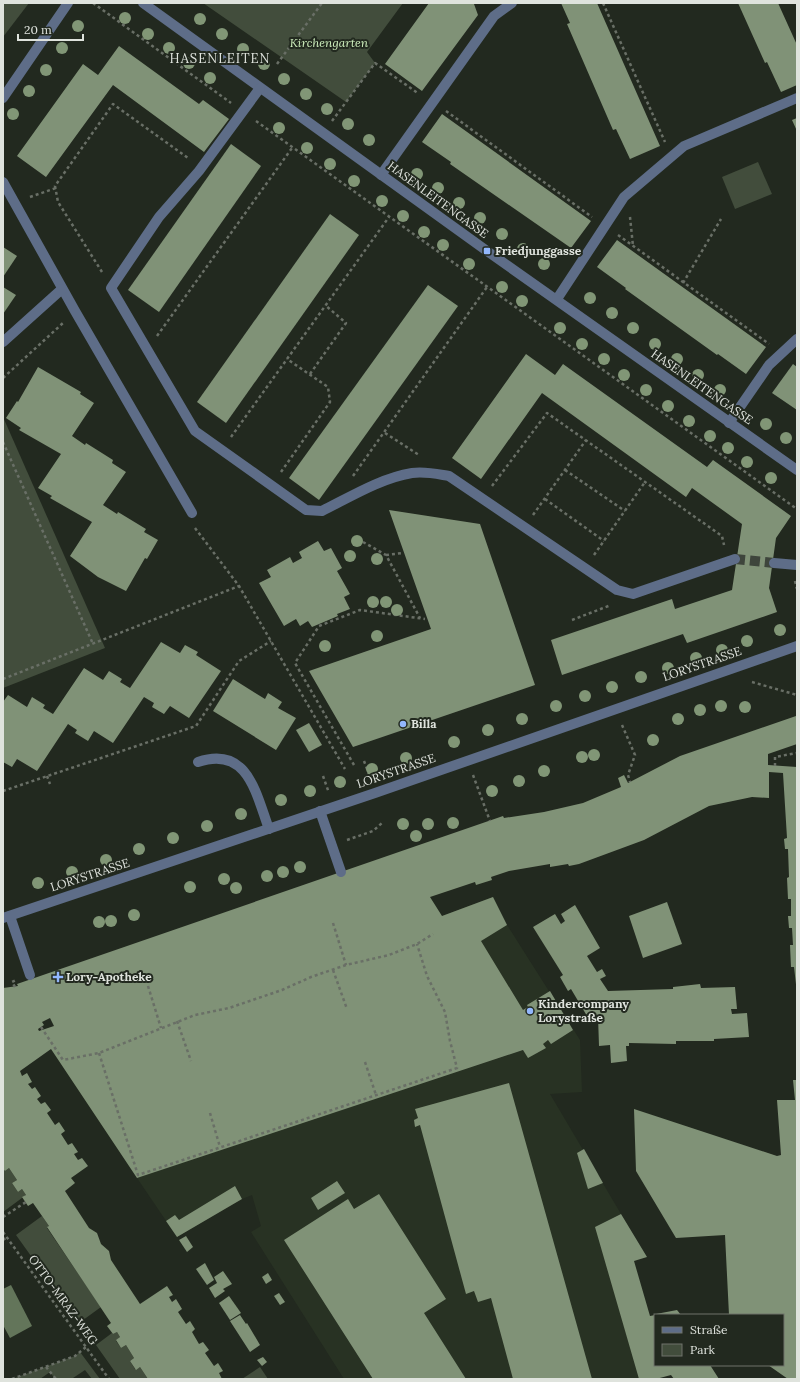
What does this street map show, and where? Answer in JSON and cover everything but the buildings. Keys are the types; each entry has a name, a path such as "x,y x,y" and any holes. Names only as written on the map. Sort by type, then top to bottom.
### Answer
{"street":[{"path":"3,98 68,3"},
{"name":"HASENLEITENGASSE","path":"144,3 381,175 797,470"},
{"path":"381,175 494,16 512,3"},
{"path":"260,88 201,168 159,217 111,288 195,431 306,510 322,511 376,485 414,473 431,473 449,476 617,590 633,594 731,560"},
{"path":"556,299 624,197 684,146 797,98"},
{"path":"3,182 62,289 192,513"},
{"path":"3,342 62,289"},
{"path":"729,423 769,365 797,339"},
{"path":"774,563 797,565"},
{"name":"LORYSTRASSE","path":"7,917 270,829 797,646"},
{"path":"198,762 209,758 222,758 233,762 242,769 250,777 270,829"},
{"path":"320,811 341,872"},
{"path":"7,917 30,975"}],"path":[{"path":"93,3 292,148 797,509"},
{"path":"277,64 322,3"},
{"path":"603,3 672,157"},
{"path":"323,133 375,63 445,110"},
{"path":"111,288 58,202 55,186 113,104 201,168"},
{"path":"448,113 587,213"},
{"path":"148,349 292,148"},
{"path":"15,203 56,188"},
{"path":"624,197 631,221 633,246"},
{"path":"222,450 389,217"},
{"path":"683,282 721,219"},
{"path":"618,235 771,346"},
{"path":"338,503 341,494 349,481 487,287"},
{"path":"310,374 346,323 325,305"},
{"path":"3,378 75,311"},
{"path":"271,486 330,402 328,387 287,359"},
{"path":"483,499 547,413 722,536 731,560"},
{"path":"385,432 423,458"},
{"path":"524,527 586,440"},
{"path":"3,442 93,644"},
{"path":"565,470 625,511"},
{"path":"584,568 645,482"},
{"path":"545,499 604,541"},
{"path":"192,513 192,524 239,586 345,769"},
{"path":"362,542 386,555 420,618"},
{"path":"386,555 402,553"},
{"path":"3,679 239,586"},
{"path":"572,620 624,601 633,594"},
{"path":"354,765 295,663 319,626 360,610 425,619"},
{"path":"3,791 196,726 239,661 271,642"},
{"path":"752,682 797,695"},
{"path":"622,725 635,755 628,775 630,782"},
{"path":"775,766 775,757 797,753"},
{"path":"473,775 490,822"},
{"path":"47,776 50,784"},
{"path":"332,846 373,831 383,822"},
{"path":"332,923 346,965"},
{"path":"41,1027 63,1060 99,1053 195,1015 229,1008 346,965 389,955 417,944 433,934"},
{"path":"99,1053 138,1175 457,1068 445,1012 427,976 417,944"},
{"path":"333,970 347,1009"},
{"path":"148,986 161,1028"},
{"path":"177,1022 191,1062"},
{"path":"365,1062 376,1095"},
{"path":"210,1113 220,1147"},
{"path":"3,1217 26,1202"},
{"name":"OTTO-MRAZ-WEG","path":"3,1232 109,1379"},
{"path":"3,1240 7,1237"},
{"path":"12,1379 75,1356 86,1347"},
{"path":"46,1367 56,1379"}],"shaded area":[{"path":"493,897 507,925 580,1040 582,1092 550,1094 621,1214 596,1227 639,1379 344,1379 251,1232 261,1226 252,1195 242,1199 177,1237 137,1178 523,1050 442,916"},
{"path":"11,1285 32,1326 10,1338 3,1325 3,1289"}],"green space":[{"path":"3,3 29,3 3,37"},
{"name":"Kirchengarten","path":"203,3 403,3 367,52 375,63 346,102"},
{"path":"758,162 772,194 735,209 722,177"},
{"path":"3,417 105,648 3,688"},
{"path":"9,1168 17,1180 12,1183 18,1192 22,1189 26,1195 3,1212 3,1169 5,1171"},
{"path":"42,1216 49,1226 47,1228 101,1307 79,1323 16,1235"},
{"path":"117,1332 120,1337 116,1341 121,1348 126,1345 134,1358 130,1361 135,1369 140,1367 148,1379 120,1379 96,1345 112,1333"},
{"path":"80,1352 100,1379 92,1379 85,1370 73,1378 74,1379 55,1379 50,1372 40,1379 12,1379 75,1356"},
{"path":"260,1367 268,1379 242,1379"}],"tunnel":[{"path":"735,559 774,563"}],"place":[{"name":"Friedjunggasse","path":"487,251"},
{"name":"Billa","path":"403,724"},
{"name":"Lory-Apotheke","path":"58,977"},
{"name":"Kindercompany Lorystraße","path":"530,1011"}],"district":[{"name":"HASENLEITEN","path":"220,58"}]}
